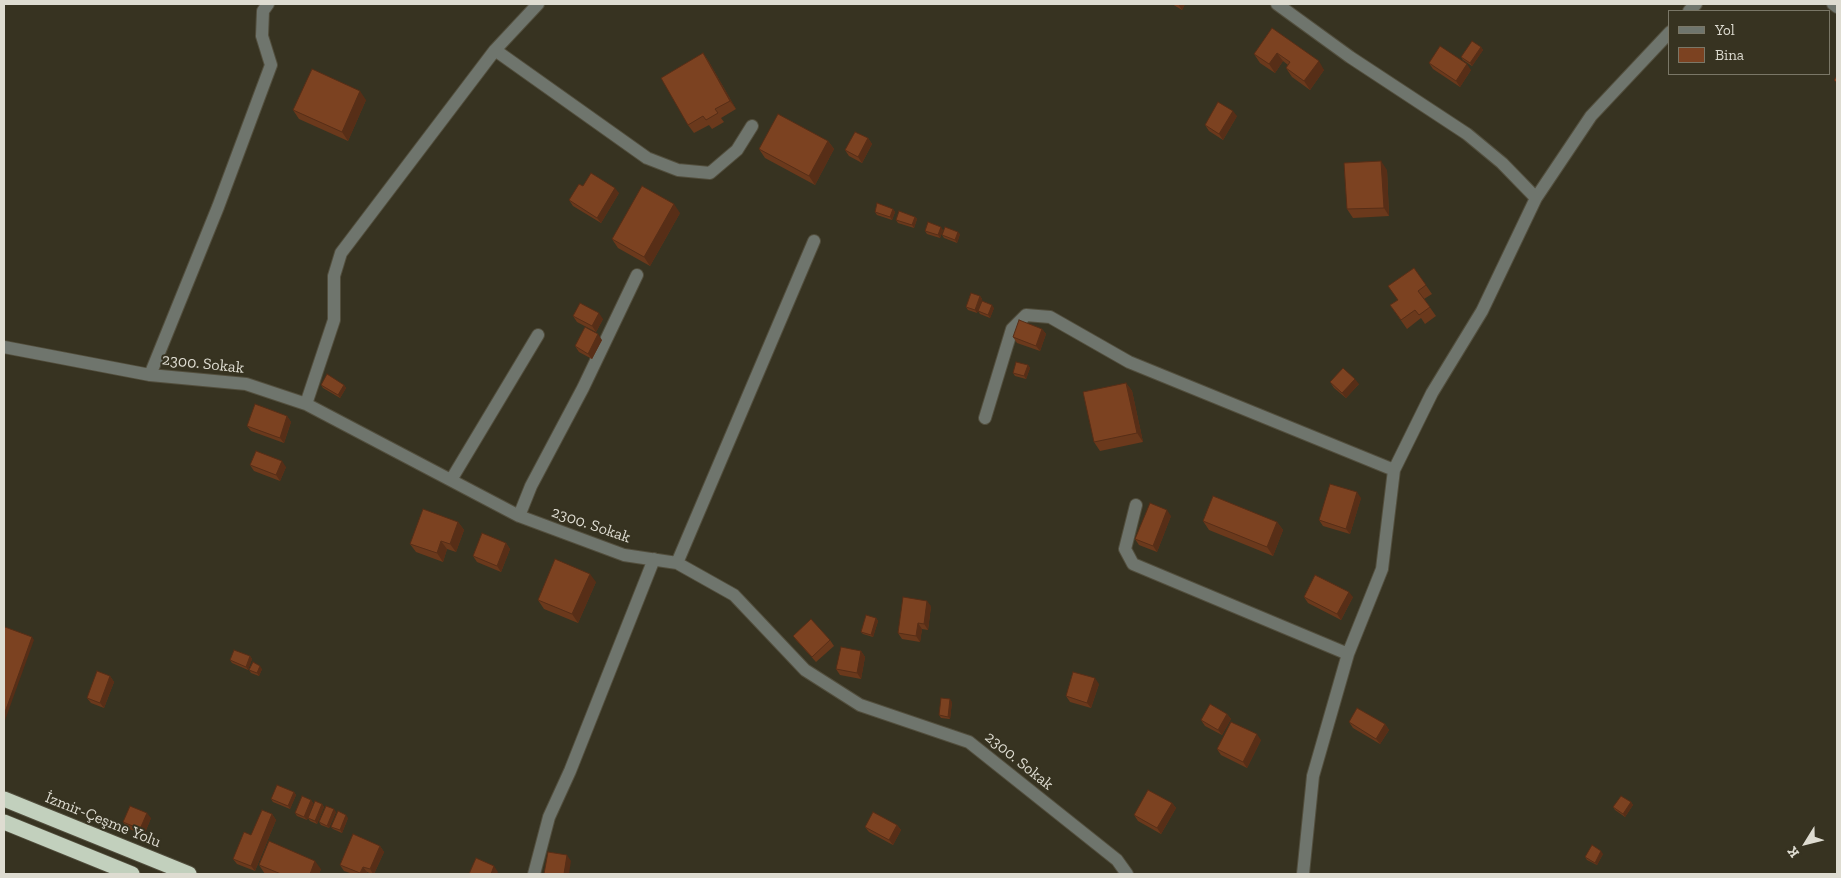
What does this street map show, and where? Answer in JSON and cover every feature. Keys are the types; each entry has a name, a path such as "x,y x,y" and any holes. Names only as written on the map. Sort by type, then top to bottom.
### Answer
{"highway":[{"name":"İzmir-Çeşme Yolu","path":"4,799 189,874"},
{"path":"4,822 132,874"}],"street":[{"path":"150,375 218,206 272,64 262,36 263,11 268,4"},
{"path":"306,404 334,320 334,276 341,253 495,50 538,4"},
{"path":"1277,4 1350,57 1467,134 1502,163 1536,198"},
{"path":"1833,4 1837,7"},
{"path":"1304,874 1313,776 1348,654 1382,569 1394,470 1432,393 1482,311 1536,198 1591,116 1668,34"},
{"path":"495,50 647,158 678,170 710,173 737,150 752,126"},
{"path":"677,563 814,240"},
{"path":"519,516 531,486 582,388 637,275"},
{"path":"985,418 1012,328 1026,315 1050,317 1129,362 1394,470"},
{"path":"451,480 538,335"},
{"name":"2300. Sokak","path":"4,346 150,375 246,384 306,404 519,516 624,555 677,563 734,595 805,670 860,705 970,742 1117,860 1128,874"},
{"path":"1136,504 1125,548 1133,564 1348,654"},
{"path":"534,874 548,817 570,771 654,559"}],"building":[{"path":"1272,28 1319,61 1304,81 1286,68 1290,62 1277,53 1269,64 1254,54"},
{"path":"1472,41 1481,47 1470,63 1461,57"},
{"path":"1440,46 1467,64 1456,81 1429,63"},
{"path":"703,53 730,101 715,109 718,113 706,120 703,116 688,125 661,78"},
{"path":"312,69 360,91 342,132 293,110"},
{"path":"1218,102 1233,111 1219,134 1205,125"},
{"path":"778,114 828,141 809,176 759,149"},
{"path":"855,132 868,138 858,157 845,150"},
{"path":"1381,161 1384,208 1347,209 1344,163"},
{"path":"591,173 615,188 597,218 569,200 579,184 583,186"},
{"path":"642,186 674,204 644,257 612,239"},
{"path":"877,203 893,209 890,217 875,212"},
{"path":"899,211 915,217 912,225 896,220"},
{"path":"928,222 941,227 938,235 925,231"},
{"path":"945,227 958,232 955,240 942,235"},
{"path":"1414,268 1426,285 1418,291 1430,307 1419,315 1415,310 1401,320 1390,305 1398,300 1388,286"},
{"path":"971,293 980,296 975,310 966,307"},
{"path":"982,301 992,305 988,315 978,311"},
{"path":"580,303 599,313 592,326 573,316"},
{"path":"1019,320 1042,329 1036,346 1013,337"},
{"path":"585,327 598,334 588,354 575,346"},
{"path":"1016,362 1028,365 1024,376 1013,373"},
{"path":"1343,368 1355,379 1342,393 1330,382"},
{"path":"327,374 344,385 338,395 321,385"},
{"path":"1126,383 1137,433 1094,442 1083,392"},
{"path":"255,404 287,416 280,438 247,426"},
{"path":"256,451 282,461 276,475 250,465"},
{"path":"1330,484 1357,492 1346,529 1319,520"},
{"path":"1213,496 1277,522 1267,547 1203,521"},
{"path":"1150,503 1167,510 1153,546 1135,539"},
{"path":"423,509 458,522 450,544 441,541 437,553 410,544"},
{"path":"482,533 506,543 497,566 473,556"},
{"path":"555,559 590,574 572,614 538,600"},
{"path":"1315,575 1349,592 1337,614 1304,597"},
{"path":"903,597 927,601 924,624 918,623 916,636 898,633"},
{"path":"866,615 876,618 871,635 861,632"},
{"path":"811,619 830,640 812,657 793,636"},
{"path":"5,627 32,637 4,715 4,629"},
{"path":"841,647 861,651 857,673 836,669"},
{"path":"234,650 250,656 246,667 230,660"},
{"path":"253,662 260,666 257,673 249,670"},
{"path":"97,671 110,676 100,703 87,698"},
{"path":"1073,672 1095,678 1087,703 1066,696"},
{"path":"941,698 950,699 948,717 939,715"},
{"path":"1210,704 1227,714 1218,730 1201,720"},
{"path":"1357,708 1385,724 1376,739 1349,722"},
{"path":"1231,722 1257,734 1243,762 1217,749"},
{"path":"277,785 294,792 288,806 271,799"},
{"path":"1148,790 1172,803 1157,828 1134,815"},
{"path":"302,796 311,800 304,817 295,813"},
{"path":"1621,796 1631,802 1623,814 1613,807"},
{"path":"315,801 322,804 315,821 308,818"},
{"path":"130,806 147,813 140,829 123,822"},
{"path":"326,806 334,809 327,826 319,822"},
{"path":"262,810 272,814 251,866 233,859 244,832 251,835"},
{"path":"338,811 346,815 340,830 331,827"},
{"path":"873,812 897,825 889,840 865,827"},
{"path":"353,834 380,846 370,869 363,867 360,873 340,865"},
{"path":"269,841 315,861 310,874 281,874 259,865"},
{"path":"1592,845 1601,851 1595,863 1585,857"},
{"path":"548,852 567,855 564,874 544,874"},
{"path":"476,858 494,866 491,874 469,874"}]}
